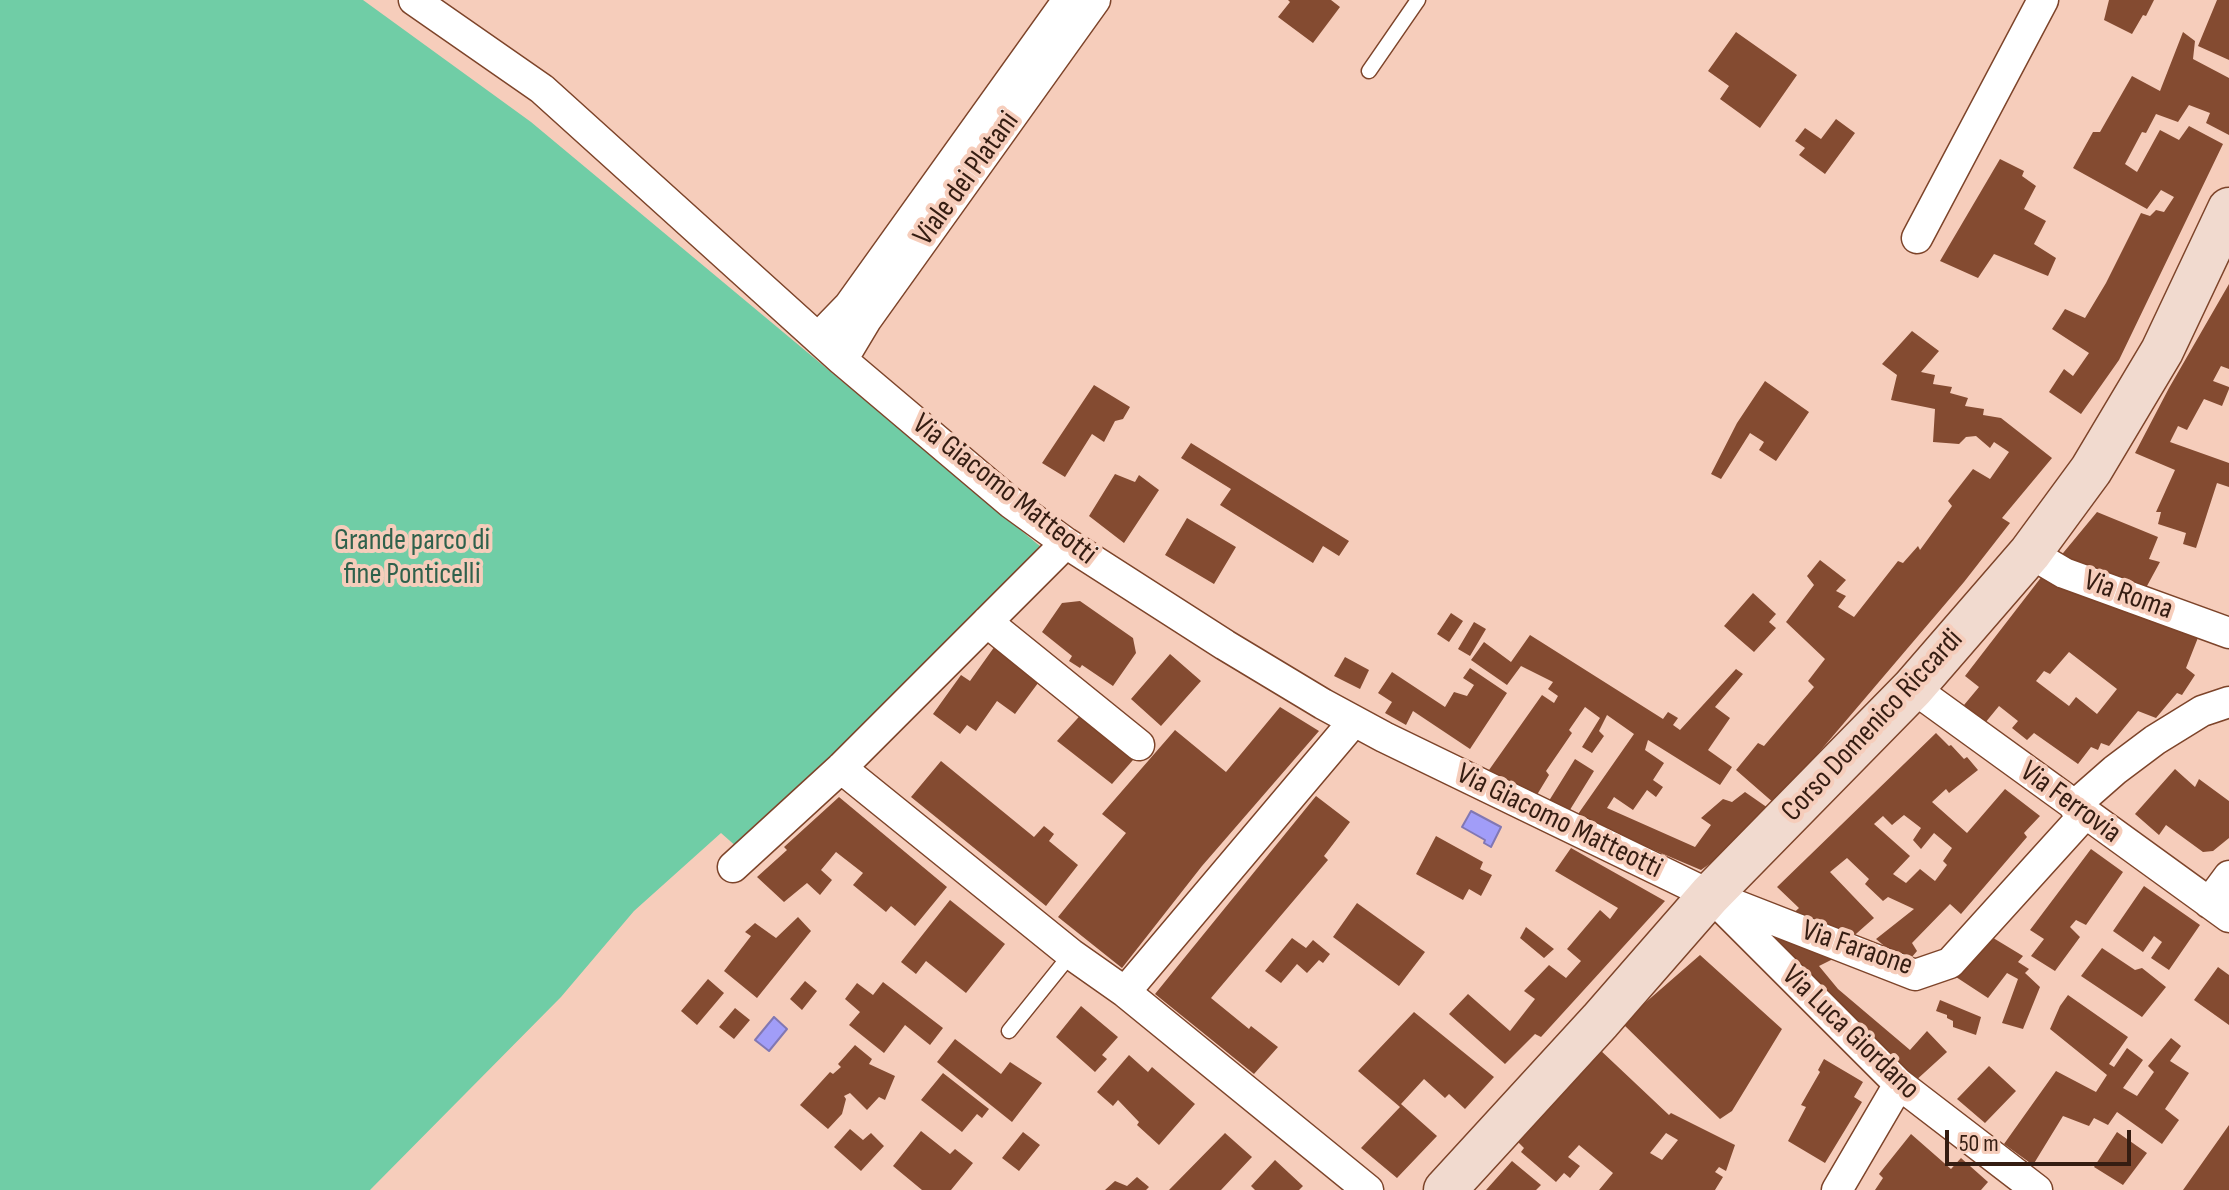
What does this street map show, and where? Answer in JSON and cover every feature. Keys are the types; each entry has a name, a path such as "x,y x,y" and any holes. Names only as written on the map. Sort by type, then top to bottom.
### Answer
{"main road":[{"name":"Corso Domenico Riccardi","path":"1445,1190 1710,895 1913,688 2030,553 2091,470 2162,351 2229,209"}],"street":[{"name":"Via Giacomo Matteotti","path":"414,0 542,89 842,360 1011,503 1066,543 1225,645 1354,721 1710,895"},
{"name":"Viale dei Platani","path":"818,338 849,306 1068,0"},
{"name":"Viale dei Platani","path":"842,360 866,320 1095,0"},
{"path":"1917,238 2043,0"},
{"path":"733,867 841,768 1066,543"},
{"name":"Via Roma","path":"2030,553 2064,573 2229,633"},
{"path":"987,622 1139,745"},
{"name":"Via Ferrovia","path":"1913,688 2219,910"},
{"name":"Via Faraone","path":"1710,895 1915,975 1950,963 2115,770 2202,711 2229,702"},
{"path":"1125,992 1354,721"},
{"path":"841,768 1071,954 1125,992 1368,1190"},
{"path":"2219,910 2229,876"},
{"name":"Via Luca Giordano","path":"1710,895 1899,1084 2037,1190"},
{"path":"1837,1190 1899,1084"}],"lane":[{"path":"1369,71 1418,0"},
{"path":"1009,1031 1071,954"}],"green space":[{"name":"Grande parco di fine Ponticelli","path":"0,0 363,0 531,122 1047,552 738,848 721,833 634,911 561,997 370,1190 0,1190"}],"shaded area":[{"path":"1471,811 1501,827 1491,847 1462,827"},
{"path":"774,1017 787,1029 769,1051 755,1040"}],"building":[{"path":"1288,0 1331,0 1340,7 1313,43 1278,17 1290,2"},
{"path":"2109,0 2154,0 2132,34 2104,20"},
{"path":"2217,0 2229,0 2229,60 2198,46"},
{"path":"1736,32 1797,75 1760,128 1720,99 1729,86 1708,71"},
{"path":"2183,32 2195,41 2193,59 2229,78 2229,135 2206,123 2210,113 2189,105 2178,122 2156,114 2146,133 2142,132 2125,164 2137,172 2160,130 2179,140 2189,126 2223,144 2119,360 2081,414 2049,392 2064,369 2073,376 2089,353 2052,329 2065,309 2085,318 2141,213 2150,216 2156,210 2164,212 2174,197 2161,190 2147,209 2073,168 2093,132 2100,132 2132,76 2160,91"},
{"path":"1836,119 1855,133 1825,174 1799,155 1805,148 1795,141 1805,128 1821,139"},
{"path":"2000,159 2024,171 2022,176 2036,186 2024,209 2046,221 2034,244 2056,258 2048,276 1994,254 1978,278 1940,261"},
{"path":"2229,284 2229,369 2221,366 2213,381 2229,389 2222,406 2204,399 2187,430 2178,426 2170,442 2229,463 2229,487 2217,483 2196,548 2183,544 2186,533 2158,524 2161,512 2156,512 2175,470 2135,453"},
{"path":"1912,331 1939,351 1921,372 1935,375 1933,384 1952,387 1950,393 1968,398 1965,406 1984,409 1983,415 2001,418 2052,458 2002,518 2010,523 1964,582 1775,804 1736,770 1758,743 1764,746 1814,687 1808,681 1825,659 1786,622 1814,585 1807,576 1820,560 1846,580 1836,591 1846,596 1838,607 1854,617 1898,561 1903,563 1918,546 1920,550 1952,506 1948,501 1973,469 1990,479 2009,452 1994,442 1990,448 1976,436 1966,437 1959,444 1933,442 1935,409 1891,400 1897,375 1882,364"},
{"path":"1765,381 1809,412 1776,461 1759,450 1764,442 1750,433 1721,479 1711,474 1737,423"},
{"path":"1094,385 1130,407 1123,419 1115,421 1104,442 1092,434 1065,477 1042,463"},
{"path":"1191,443 1349,541 1339,556 1323,546 1313,563 1220,505 1231,489 1181,458"},
{"path":"1115,474 1135,482 1139,475 1159,490 1124,543 1089,516"},
{"path":"2097,512 2158,537 2149,559 2160,562 2141,597 2054,564"},
{"path":"1187,518 1236,547 1214,584 1165,555"},
{"path":"2046,571 2201,630 2186,668 2195,675 2182,695 2177,693 2156,718 2138,711 2109,746 2101,743 2098,750 2091,747 2078,764 2034,733 2027,740 2012,728 2018,721 1999,706 1985,723 1964,705 1979,687 1965,676","holes":["2069,652 2117,689 2097,714 2076,697 2069,706 2036,681 2044,671 2050,674"]},
{"path":"1753,593 1776,614 1769,622 1776,628 1754,652 1724,626"},
{"path":"1080,601 1133,638 1136,653 1113,686 1082,665 1080,668 1069,661 1072,656 1042,632 1062,603"},
{"path":"1451,613 1463,621 1449,642 1437,634"},
{"path":"1474,622 1486,629 1470,656 1458,649"},
{"path":"1530,635 1663,719 1668,712 1678,718 1673,725 1680,730 1736,669 1743,674 1715,707 1730,718 1708,750 1732,767 1720,785 1648,740 1645,750 1664,763 1653,780 1663,787 1656,797 1647,790 1633,810 1614,797 1607,808 1695,847 1711,825 1701,818 1723,799 1732,802 1745,792 1768,808 1701,870 1576,817 1634,734 1607,715 1599,731 1604,736 1592,753 1582,747 1600,718 1585,707 1569,730 1572,733 1546,771 1549,775 1535,798 1489,770 1542,695 1554,703 1558,696 1548,689 1553,682 1521,666 1507,685 1471,660 1484,642 1511,662"},
{"path":"995,646 1041,679 1015,714 997,701 976,731 967,725 960,734 933,714 961,675 970,681"},
{"path":"1170,654 1201,681 1161,726 1131,699"},
{"path":"1345,657 1369,670 1360,689 1334,676"},
{"path":"1470,668 1507,693 1470,749 1413,711 1406,725 1385,713 1392,702 1378,693 1392,672 1445,707 1454,692 1467,696 1474,685 1463,678"},
{"path":"1280,707 1319,731 1202,866 1122,968 1058,917 1126,833 1102,814 1175,730 1226,772"},
{"path":"1086,709 1140,752 1112,784 1057,741"},
{"path":"1936,733 1964,759 1967,757 1978,770 1949,793 1946,789 1932,802 1967,833 2005,789 2040,816 2024,833 2027,837 1961,914 1950,904 1912,943 1917,951 1906,964 1876,939 1914,909 1888,897 1883,901 1865,884 1869,879 1847,858 1830,872 1874,918 1848,941 1789,917 1799,908 1777,887","holes":["1904,815 1921,828 1913,840 1921,849 1934,833 1952,848 1943,861 1947,865 1935,881 1920,869 1906,883 1893,874 1910,856 1874,824 1883,816 1892,825"]},
{"path":"1575,759 1594,771 1568,813 1547,804"},
{"path":"941,761 1034,837 1044,826 1054,834 1049,841 1078,865 1046,906 911,797"},
{"path":"2175,769 2195,787 2199,779 2229,801 2229,838 2213,851 2203,852 2166,825 2159,835 2135,814"},
{"path":"1316,796 1350,822 1324,856 1328,860 1211,998 1249,1029 1251,1026 1278,1047 1254,1074 1155,994"},
{"path":"839,797 947,887 915,926 891,906 886,912 853,885 863,873 836,852 821,870 832,880 820,895 807,883 784,902 757,877 787,850 784,847"},
{"path":"1436,836 1483,862 1480,869 1492,875 1481,896 1469,889 1463,900 1416,874"},
{"path":"1571,848 1665,901 1541,1037 1535,1034 1505,1064 1449,1014 1468,994 1510,1031 1535,999 1524,991 1549,965 1566,978 1581,961 1567,949 1600,910 1610,919 1618,908 1555,871"},
{"path":"2091,849 2123,872 2086,925 2076,920 2070,927 2080,937 2055,971 2031,956 2044,939 2030,930"},
{"path":"2144,886 2200,925 2169,970 2151,958 2162,942 2154,936 2143,952 2113,931"},
{"path":"950,900 1005,944 966,993 926,961 916,974 901,962"},
{"path":"1357,903 1425,952 1399,986 1333,937"},
{"path":"798,917 811,931 757,998 724,971 751,936 745,932 755,923 776,938"},
{"path":"1526,927 1554,949 1544,958 1520,938"},
{"path":"1765,929 1837,957 1819,966 1838,989 1910,1050 1927,1031 1947,1052 1913,1083 1825,1004"},
{"path":"1990,936 2023,956 2018,962 2029,969 2025,973 2040,987 2023,1029 2002,1023 2018,979 2007,973 1988,998 1956,977"},
{"path":"1292,938 1306,948 1313,940 1330,954 1323,963 1319,960 1307,973 1297,964 1281,983 1265,971"},
{"path":"2102,948 2135,970 2142,968 2166,987 2142,1017 2081,976"},
{"path":"1700,955 1782,1029 1732,1111 1720,1119 1622,1023"},
{"path":"2218,967 2229,975 2229,1025 2194,1000"},
{"path":"708,979 724,993 697,1025 681,1011"},
{"path":"805,981 817,991 802,1010 790,999"},
{"path":"883,982 943,1028 930,1045 905,1025 884,1053 849,1025 860,1012 845,999 857,983 873,995"},
{"path":"2068,995 2128,1037 2109,1064 2114,1067 2127,1048 2143,1060 2123,1088 2137,1096 2154,1072 2148,1066 2171,1038 2181,1046 2170,1061 2189,1073 2165,1109 2179,1120 2162,1144 2117,1112 2108,1125 2094,1118 2089,1126 2063,1116 2033,1165 2004,1144 2056,1071 2096,1092 2107,1075 2050,1029"},
{"path":"1940,1000 1981,1017 1976,1035 1953,1027 1953,1021 1947,1015 1936,1011"},
{"path":"1081,1006 1118,1037 1102,1055 1107,1059 1095,1072 1056,1037"},
{"path":"735,1008 750,1020 734,1039 719,1027"},
{"path":"1414,1012 1494,1077 1465,1109 1449,1094 1445,1098 1424,1079 1401,1104 1437,1136 1397,1178 1361,1148 1400,1107 1358,1071"},
{"path":"955,1039 1001,1074 1010,1062 1042,1083 1012,1122 937,1062"},
{"path":"855,1045 872,1059 869,1064 895,1076 885,1100 879,1097 867,1110 850,1093 844,1096 842,1114 828,1129 800,1105 830,1072 833,1074 841,1067 838,1064"},
{"path":"1598,1048 1669,1115 1671,1113 1735,1145 1726,1171 1719,1167 1715,1172 1723,1177 1715,1190 1599,1190 1613,1173 1579,1145 1568,1157 1580,1166 1570,1178 1564,1173 1556,1182 1521,1152 1524,1148 1518,1142","holes":["1666,1133 1678,1140 1662,1160 1650,1153"]},
{"path":"1129,1055 1148,1072 1152,1067 1195,1104 1159,1145 1137,1125 1139,1122 1118,1100 1113,1106 1097,1092"},
{"path":"1824,1059 1863,1082 1854,1097 1862,1102 1825,1163 1788,1141 1806,1107 1801,1105"},
{"path":"1989,1066 2016,1091 1985,1123 1957,1099"},
{"path":"943,1073 989,1109 982,1118 977,1114 962,1132 921,1100"},
{"path":"2229,1125 2229,1190 2183,1190"},
{"path":"850,1129 863,1140 871,1133 884,1146 861,1171 834,1147"},
{"path":"921,1131 950,1154 955,1149 973,1163 951,1190 922,1190 893,1166"},
{"path":"1023,1132 1040,1145 1019,1171 1002,1158"},
{"path":"2117,1132 2147,1153 2123,1185 2094,1167"},
{"path":"1225,1133 1252,1157 1221,1190 1169,1190"},
{"path":"1911,1134 1951,1169 1961,1158 1988,1182 1981,1190 1875,1190 1883,1178 1879,1174"},
{"path":"1275,1160 1303,1186 1299,1190 1255,1190 1251,1186"},
{"path":"1512,1161 1541,1185 1536,1190 1486,1190"},
{"path":"1137,1177 1149,1187 1146,1190 1105,1190 1115,1181 1127,1186"}]}
